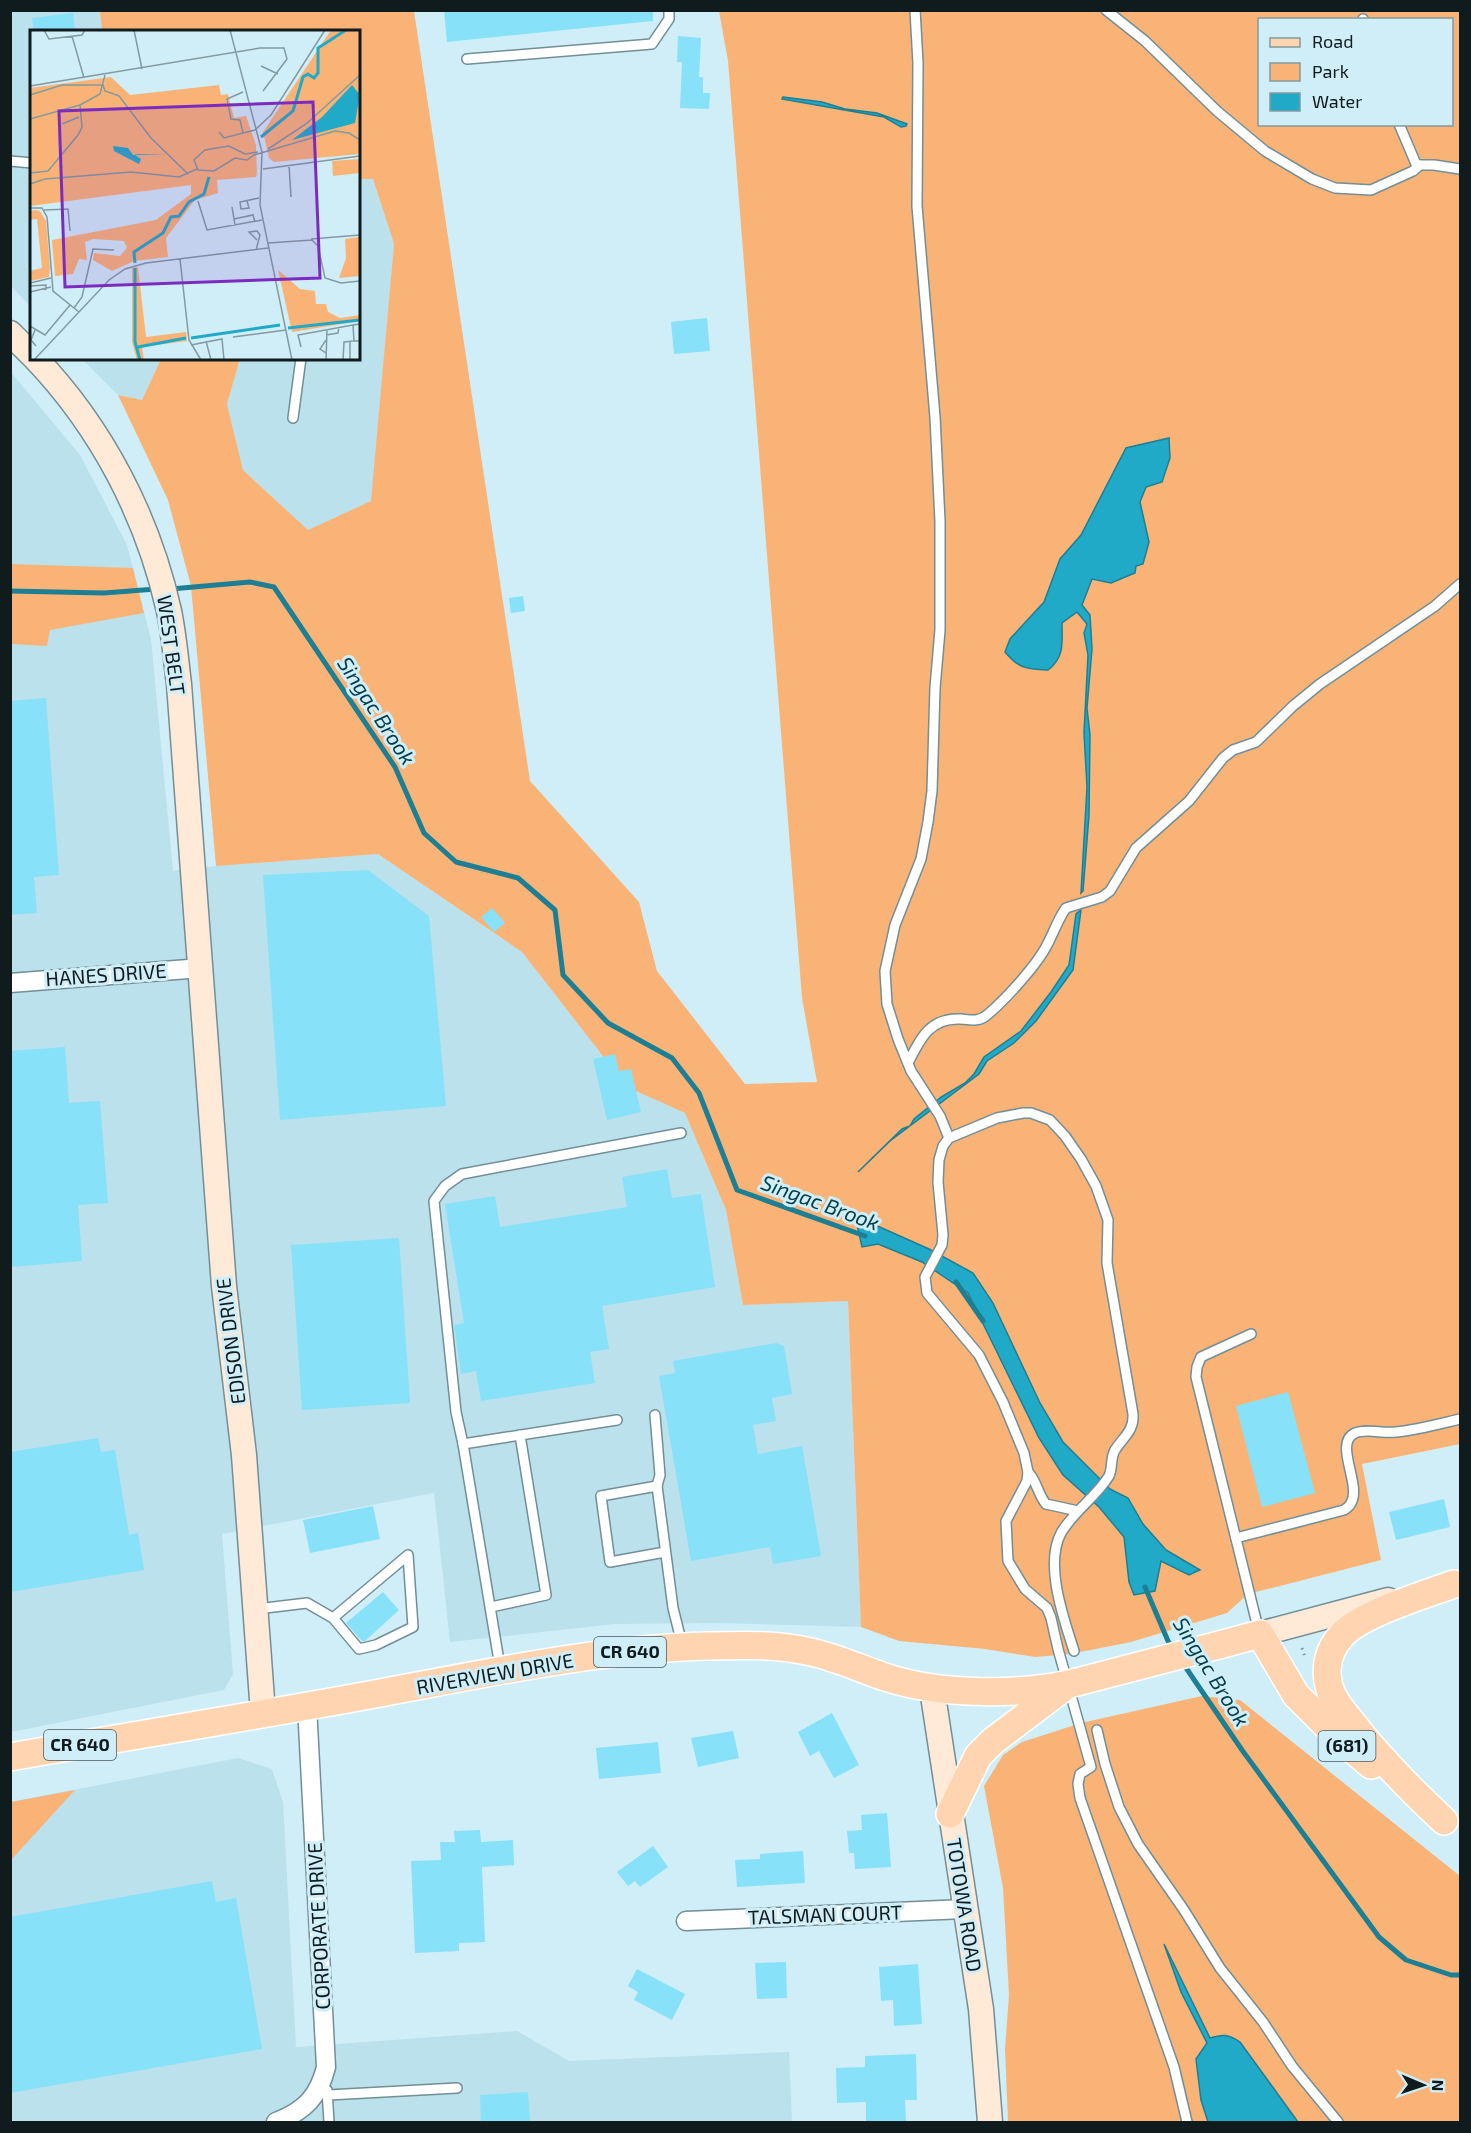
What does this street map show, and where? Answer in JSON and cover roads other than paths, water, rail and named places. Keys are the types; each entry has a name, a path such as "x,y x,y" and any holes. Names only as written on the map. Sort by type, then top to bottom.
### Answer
{"main road":[{"path":"10,333 30,353"},
{"name":"WEST BELT","path":"37,360 101,442 133,502 157,566 169,613 178,684 201,968"},
{"name":"EDISON DRIVE","path":"201,968 224,1286 243,1444 263,1713"},
{"path":"1260,1634 1457,1583"},
{"path":"1452,1827 1406,1786 1372,1749 1333,1697 1327,1671 1333,1646 1350,1628 1404,1602 1457,1583"},
{"name":"RIVERVIEW DRIVE","path":"10,1757 626,1652 683,1647 742,1646 809,1651 889,1679 932,1689 996,1691 1072,1683 1260,1634"},
{"name":"(681)","path":"1260,1634 1282,1675 1312,1713 1381,1774 1452,1827"},
{"path":"950,1814 978,1756 993,1741 1072,1683"},
{"name":"TOTOWA ROAD","path":"932,1689 981,2009 990,2122"}],"street":[{"name":"HANES DRIVE","path":"10,983 201,968"},
{"name":"CORPORATE DRIVE","path":"276,2122 288,2118 304,2107 322,2083 326,2067 307,1706"},
{"name":"TALSMAN COURT","path":"686,1921 965,1909"}],"lane":[{"path":"467,59 652,44 669,19 669,10"},
{"path":"915,10 918,63 917,206 935,417 941,587 928,822 918,867 891,939 885,971 887,1005 891,1020 908,1063 940,1116 949,1138"},
{"path":"1106,10 1145,41 1209,103 1265,151 1312,179 1335,188 1371,190 1413,171 1420,165"},
{"path":"1400,126 1416,164 1461,169"},
{"path":"10,160 30,164"},
{"path":"293,418 301,360"},
{"path":"908,1063 926,1032 936,1024 949,1019 977,1020 992,1011 1047,946 1066,908 1102,897 1110,891 1136,848 1189,801 1223,758 1233,750 1256,742 1293,706 1320,684 1435,606 1461,584"},
{"path":"1074,1650 1061,1609 1054,1560 1056,1546 1061,1534 1109,1475 1112,1456 1130,1432 1134,1420 1107,1263 1108,1220 1096,1186 1065,1136 1050,1120 1023,1113 997,1118 949,1138 943,1146 939,1160 938,1182 942,1245 927,1269 925,1277 927,1293 979,1355 1020,1443 1028,1472 1027,1481 1006,1521 1008,1561 1025,1589 1047,1608 1072,1683 1091,1767"},
{"path":"501,1672 456,1412 434,1201 445,1186 462,1174 681,1133"},
{"path":"1251,1334 1201,1357 1196,1377 1260,1634"},
{"path":"655,1415 660,1475 657,1486 673,1608 683,1647"},
{"path":"1236,1538 1344,1510 1352,1503 1353,1494 1346,1448 1347,1440 1354,1433 1395,1432 1461,1419"},
{"path":"463,1444 617,1420"},
{"path":"491,1607 546,1595 520,1435"},
{"path":"1028,1472 1046,1504 1081,1508"},
{"path":"657,1486 601,1496 610,1562 665,1552"},
{"path":"255,1609 307,1602 333,1618 359,1649 376,1645 413,1627 408,1556 333,1618"},
{"path":"1047,1608 1061,1609"},
{"path":"1097,1730 1119,1807 1138,1844 1221,1968 1263,2022 1292,2066 1338,2122"},
{"path":"1105,1764 1091,1767 1080,1774 1078,1784 1080,1798 1174,2067 1187,2122"},
{"path":"326,2067 329,2122"},
{"path":"328,2095 457,2088"}],"water":[{"path":"783,97 877,113 907,124 901,127 884,117 782,99"},
{"path":"1169,438 1170,458 1162,482 1146,487 1140,502 1149,542 1143,564 1136,566 1135,573 1111,583 1092,579 1082,605 1090,615 1092,649 1087,708 1090,735 1089,815 1081,893 1087,787 1084,733 1088,655 1084,633 1087,624 1077,612 1062,623 1060,654 1048,670 1024,667 1005,652 1010,639 1044,602 1060,559 1081,535 1126,448"},
{"path":"1081,910 1073,970 1036,1021 1014,1043 987,1061 979,1074 910,1126 914,1119 941,1097 965,1083 974,1074 984,1057 1021,1031 1069,965 1076,914"},
{"path":"910,1126 890,1141 858,1172 902,1129"},
{"path":"855,1216 929,1249 973,1273 993,1303 1040,1403 1063,1442 1110,1489 1128,1498 1143,1524 1166,1550 1200,1570 1189,1575 1161,1561 1155,1591 1134,1595 1129,1582 1124,1537 1099,1507 1063,1475 1039,1438 968,1293 922,1262 878,1244 862,1247"},
{"path":"1164,1944 1210,2038 1225,2036 1240,2042 1298,2122 1208,2122 1201,2100 1196,2059 1207,2043 1181,1992"}],"waterway":[{"name":"Singac Brook","path":"171,589 250,582 274,587 395,767 424,833 456,862 518,878 555,910 563,975 608,1023 672,1058 699,1093 737,1190 865,1236"},
{"name":"Singac Brook","path":"10,591 104,593 156,589"},
{"name":"Singac Brook","path":"956,1282 983,1321"},
{"name":"Singac Brook","path":"1145,1587 1173,1650"},
{"name":"Singac Brook","path":"1182,1662 1242,1750 1379,1937 1406,1960 1451,1975 1460,1975"}]}
